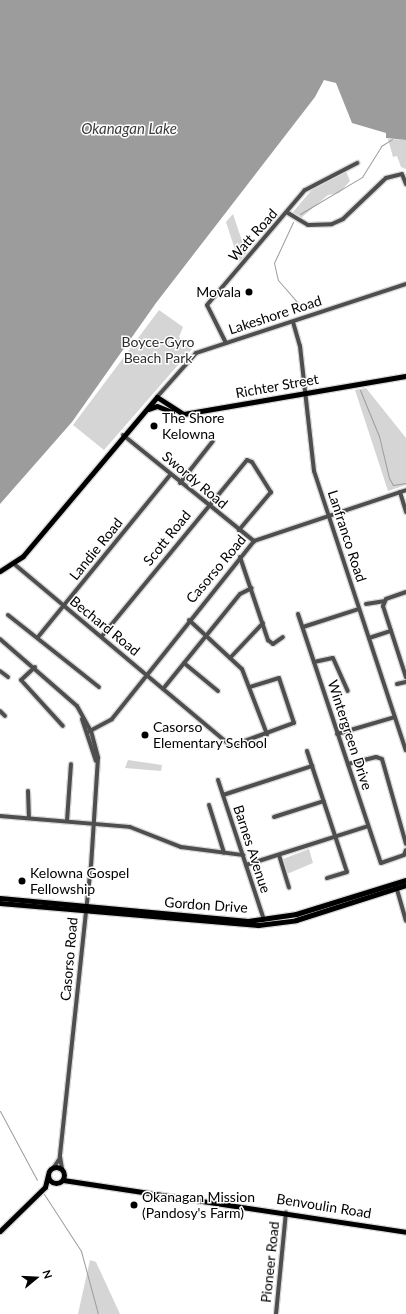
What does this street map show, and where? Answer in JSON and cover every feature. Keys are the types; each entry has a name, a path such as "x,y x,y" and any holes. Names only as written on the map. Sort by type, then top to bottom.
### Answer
{"main road":[{"name":"Richter Street","path":"183,414 406,376"},
{"path":"0,571 13,563 157,397 183,414"},
{"path":"146,410 157,406 183,414"},
{"name":"Gordon Drive","path":"0,903 265,922 296,920 396,886 406,880"},
{"name":"Gordon Drive","path":"396,886 406,885"},
{"name":"Gordon Drive","path":"0,898 86,909"},
{"path":"45,1186 48,1175 54,1166 63,1170 72,1180"},
{"path":"0,1231 45,1186 63,1180 63,1170"},
{"path":"48,1175 55,1183"},
{"name":"Benvoulin Road","path":"63,1180 72,1180 286,1212 406,1232"}],"street":[{"name":"Watt Road","path":"226,343 207,305 313,183 357,163"},
{"path":"288,213 308,225 339,222 380,181 402,174 406,184"},
{"name":"Lakeshore Road","path":"157,397 196,353 406,284"},
{"name":"Lanfranco Road","path":"293,322 314,471 406,750"},
{"name":"Swordy Road","path":"123,435 208,506 254,541"},
{"path":"180,483 213,441"},
{"name":"Scott Road","path":"102,636 247,460 252,462 271,492 239,530"},
{"name":"Landie Road","path":"38,637 170,474"},
{"name":"Casorso Road","path":"63,1170 60,1157 94,823 97,762 89,732 112,720 189,620 254,541 406,490"},
{"path":"400,492 406,512"},
{"path":"240,557 270,643 276,643 283,637"},
{"name":"Bechard Road","path":"13,563 102,636 231,746 267,734"},
{"path":"163,689 240,594 252,588"},
{"path":"366,604 384,601 406,592"},
{"path":"384,601 391,631 406,677"},
{"path":"303,627 359,609"},
{"name":"Wintergreen Drive","path":"298,614 380,863 404,855 406,850"},
{"path":"8,615 38,637 99,687"},
{"path":"189,620 242,669 267,734 294,723 282,681 276,678 249,687"},
{"path":"230,658 263,623"},
{"path":"369,638 391,631"},
{"path":"0,639 35,667 73,701 89,732"},
{"path":"314,662 333,658 348,691"},
{"path":"184,663 218,691"},
{"path":"35,667 21,680 63,726"},
{"path":"0,671 8,677"},
{"path":"398,684 406,682"},
{"path":"0,711 5,716"},
{"path":"338,734 395,717"},
{"path":"307,751 347,872 327,878"},
{"path":"348,764 376,757 382,759 401,815 406,844"},
{"path":"67,821 71,764"},
{"path":"223,795 312,766"},
{"name":"Barnes Avenue","path":"218,780 265,922"},
{"path":"28,791 29,818"},
{"path":"274,817 324,801"},
{"path":"209,805 224,853"},
{"path":"401,815 406,813"},
{"path":"0,816 130,827 181,847 242,855"},
{"path":"246,865 368,826"},
{"path":"279,855 289,888"},
{"path":"396,886 406,921"},
{"name":"Casorso Road","path":"54,1166 60,1157"},
{"name":"Pioneer Road","path":"276,1314 286,1212"}],"green space":[{"path":"388,139 406,140 406,169 401,167 397,156 393,157"},
{"path":"346,171 350,181 339,193 328,195 301,218 293,212 315,186"},
{"path":"233,214 246,253 239,262 226,222"},
{"name":"Boyce-Gyro Beach Park","path":"159,310 183,327 179,337 192,349 104,450 73,425"},
{"path":"366,388 406,438 406,485 388,491 355,390"},
{"path":"128,760 162,765 161,771 125,768"},
{"path":"309,849 313,863 287,874 283,859"},
{"path":"90,1260 96,1262 120,1314 78,1314"}],"water":[{"name":"Okanagan Lake","path":"0,0 406,0 406,140 386,138 386,133 352,123 336,83 324,80 315,97 156,303 72,422 0,504"}],"waterway":[{"path":"300,214 362,177 381,146 392,139"},
{"path":"293,222 274,263 278,280 303,309"},
{"path":"360,390 379,436 389,478 393,485 406,483"},
{"path":"0,1111 37,1180"},
{"path":"44,1194 81,1251 98,1314"}],"place":[{"name":"Movala","path":"249,292"},
{"name":"The Shore Kelowna","path":"154,426"},
{"name":"Casorso Elementary School","path":"145,735"},
{"name":"Kelowna Gospel Fellowship","path":"22,881"},
{"name":"Okanagan Mission (Pandosy's Farm)","path":"134,1205"}]}
